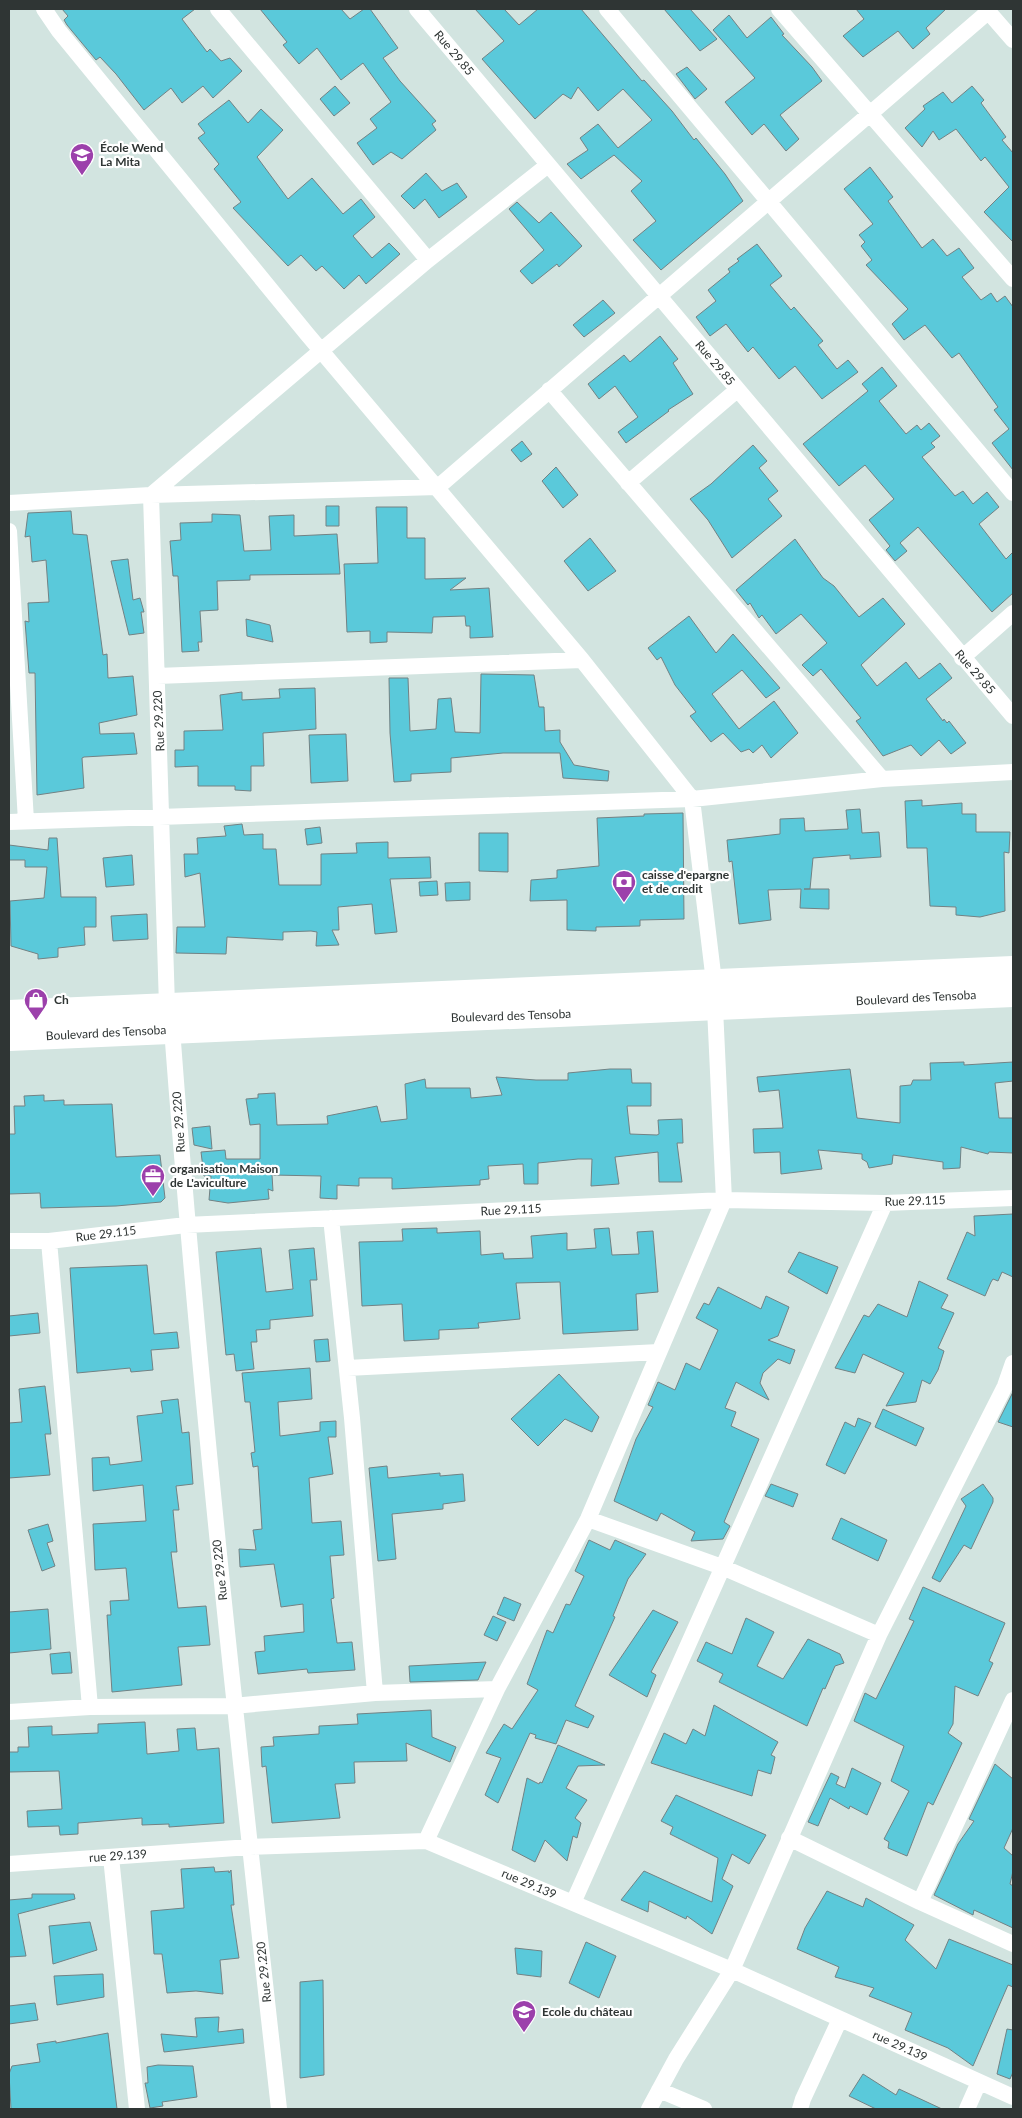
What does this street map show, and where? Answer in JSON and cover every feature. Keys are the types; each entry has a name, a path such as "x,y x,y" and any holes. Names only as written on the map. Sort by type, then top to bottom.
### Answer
{"main road":[{"name":"Boulevard des Tensoba","path":"9,1038 169,1018 714,982 1013,969"},
{"name":"Boulevard des Tensoba","path":"9,1013 169,1018 715,1008 1013,994"}],"street":[{"path":"44,9 59,31 322,350 582,660 692,799 714,982"},
{"path":"218,9 428,260"},
{"name":"Rue 29.85","path":"416,9 962,658 1013,716"},
{"path":"607,9 1013,493"},
{"path":"779,9 1013,279"},
{"path":"9,503 151,495 438,487 870,114 987,10 1013,40"},
{"path":"151,495 428,260 548,165"},
{"path":"549,390 882,779"},
{"path":"628,483 737,390"},
{"name":"Rue 29.220","path":"151,495 169,1018 186,1225 233,1706 279,2109"},
{"path":"9,531 26,821"},
{"path":"962,658 1013,612"},
{"path":"157,676 582,660"},
{"path":"9,822 163,815 692,799 882,779 1013,772"},
{"path":"426,1840 497,1688 588,1519 724,1200 715,1008"},
{"name":"Rue 29.115","path":"9,1241 49,1241 186,1225 724,1200 885,1203 1013,1198"},
{"path":"573,1903 885,1203"},
{"path":"331,1218 347,1368 375,1693"},
{"path":"49,1241 90,1707"},
{"path":"347,1368 659,1352"},
{"path":"649,2109 732,1970 879,1635 1009,1387 1013,1363"},
{"path":"588,1519 722,1567 879,1635"},
{"path":"9,1712 90,1707 233,1706 375,1693 497,1688"},
{"path":"920,1902 1013,1700"},
{"path":"789,1838 920,1902 1013,1944"},
{"name":"rue 29.139","path":"9,1864 250,1847 426,1840 732,1970 1013,2097"},
{"path":"111,1857 137,2109"},
{"path":"800,2109 840,2019"},
{"path":"967,2109 979,2082"},
{"path":"659,2090 704,2109"}],"building":[{"path":"62,9 195,9 182,19 207,52 210,49 221,61 230,58 242,71 213,98 203,86 182,103 171,88 144,110 116,74 100,57 96,60 67,25 64,20 68,16"},
{"path":"260,9 341,9 350,19 364,9 370,9 398,48 383,58 400,81 436,121 432,124 436,130 402,159 391,152 373,165 357,143 377,128 370,119 391,102 363,63 341,80 317,48 299,64 283,45 287,42"},
{"path":"475,9 504,9 519,25 538,9 581,9 642,81 644,80 672,111 694,140 696,138 725,174 743,201 661,270 633,240 656,221 631,191 642,181 614,155 581,179 567,164 588,150 580,138 598,124 618,148 652,120 623,89 598,111 578,87 571,99 563,94 535,119 482,59 504,41"},
{"path":"664,9 690,9 717,39 700,51"},
{"path":"856,9 946,9 926,28 930,34 913,49 898,31 863,57 843,36 864,19"},
{"path":"729,15 747,38 771,17 784,34 782,35 812,67 822,81 780,115 799,139 786,151 764,124 752,135 725,102 755,78 713,30"},
{"path":"687,67 707,89 695,99 676,74"},
{"path":"335,86 350,103 334,116 320,99"},
{"path":"972,86 984,100 981,103 1006,137 1002,140 1013,153 1013,242 984,212 1009,187 985,157 981,161 956,129 939,140 933,131 922,147 905,128 925,109 923,106 943,92 952,103"},
{"path":"229,100 248,123 261,109 283,130 257,157 288,199 312,178 343,214 361,199 375,217 353,236 372,258 389,243 400,254 366,284 359,275 344,289 322,266 316,271 301,255 288,266 233,208 241,202 214,169 219,164 198,138 205,133 198,124"},
{"path":"870,167 893,197 888,201 922,248 933,239 947,256 959,248 974,268 962,277 981,300 991,293 997,302 1005,296 1013,307 1013,470 992,443 1009,429 994,410 998,407 959,353 952,358 925,325 904,340 892,324 908,309 866,265 872,260 861,246 865,242 859,235 873,224 844,189"},
{"path":"426,173 442,191 457,183 467,197 439,218 425,199 414,209 401,196"},
{"path":"517,202 539,223 551,212 582,246 559,267 557,264 532,284 520,271 544,250 509,209"},
{"path":"757,244 782,276 770,285 791,310 794,307 823,341 818,345 837,369 848,360 858,372 822,399 795,366 779,379 753,347 748,352 726,324 710,336 696,317 716,301 708,290 730,272 728,269 739,261 737,259"},
{"path":"603,300 615,313 584,337 573,325"},
{"path":"660,336 678,359 673,363 693,394 668,410 626,443 618,432 638,417 615,386 599,399 588,384 624,355 630,362"},
{"path":"882,367 897,386 879,401 906,434 917,425 921,430 929,423 940,436 931,443 935,447 922,457 955,496 963,491 973,504 987,492 999,507 979,524 1006,559 1013,552 1013,593 992,612 918,527 900,543 907,551 895,561 886,550 890,546 869,520 894,499 865,465 839,486 803,444 868,391 862,384"},
{"path":"522,441 532,454 521,462 511,450"},
{"path":"753,445 767,461 759,468 778,491 768,499 782,516 732,558 708,520 690,499 711,484"},
{"path":"556,467 578,495 563,508 542,481"},
{"path":"326,506 339,506 339,526 326,526"},
{"path":"376,507 407,507 407,538 425,538 425,579 466,578 450,590 489,588 493,637 470,638 470,626 466,626 465,616 433,617 432,633 387,632 387,642 370,643 370,631 347,632 344,564 378,563"},
{"path":"71,511 73,534 87,535 103,655 107,654 108,678 133,676 137,715 99,723 100,734 134,733 137,754 84,757 82,758 84,788 37,795 35,673 29,673 25,621 29,622 28,603 49,602 46,560 32,562 30,536 25,537 28,513"},
{"path":"212,514 240,515 244,551 271,550 269,516 294,515 294,536 337,534 340,574 250,575 250,580 217,581 218,610 200,611 202,642 198,642 199,651 182,652 178,576 173,576 170,541 181,540 180,523 212,522"},
{"path":"590,538 616,571 588,591 564,561"},
{"path":"795,539 823,578 834,586 859,617 883,598 905,624 861,665 877,686 906,662 919,679 940,663 952,678 926,699 943,721 944,719 947,723 949,721 966,743 951,754 939,740 921,756 911,745 883,756 856,721 861,718 821,669 813,676 802,665 827,643 801,614 776,634 762,615 759,618 750,603 748,605 736,590"},
{"path":"128,559 133,600 140,598 144,612 141,612 144,633 129,635 111,561"},
{"path":"689,616 716,653 733,634 780,688 766,698 742,670 712,694 739,729 774,701 798,733 771,758 762,745 753,753 749,749 741,752 723,733 711,742 690,716 696,712 675,685 661,657 657,660 648,648"},
{"path":"246,619 270,625 273,642 247,636"},
{"path":"481,674 534,675 539,707 544,707 545,731 560,730 560,742 574,765 609,771 608,781 563,778 560,753 503,753 451,758 451,772 411,774 411,781 394,782 390,733 389,678 408,678 410,731 436,729 438,699 451,698 455,732 480,733"},
{"path":"315,688 316,729 263,733 264,766 251,766 251,791 235,790 235,786 198,786 198,766 175,767 175,750 184,750 184,731 223,730 220,695 242,692 242,700 280,698 279,689"},
{"path":"346,734 348,781 311,783 309,735"},
{"path":"922,800 922,806 962,803 962,814 976,814 976,832 1010,832 1009,853 1004,852 1005,911 980,917 956,915 956,907 930,906 927,848 907,848 905,801"},
{"path":"860,809 862,833 879,832 881,857 850,859 850,855 813,858 810,889 829,889 829,909 800,908 801,889 768,890 771,920 739,924 732,861 729,862 727,840 780,834 780,819 804,818 805,831 848,829 846,810"},
{"path":"683,813 684,919 640,920 640,926 596,927 596,931 567,930 567,900 530,901 531,880 557,878 557,870 599,866 597,818"},
{"path":"242,824 244,835 263,834 263,849 276,849 279,885 321,885 321,854 357,853 356,843 388,842 388,858 430,857 431,878 390,879 397,932 375,934 372,904 338,907 339,930 332,930 339,945 316,946 317,932 283,932 283,940 227,937 226,954 176,953 177,927 205,927 200,873 185,877 184,854 198,854 197,838 226,836 224,826"},
{"path":"320,827 322,843 307,845 305,829"},
{"path":"479,833 508,833 508,872 479,871"},
{"path":"49,838 57,838 61,897 96,897 96,927 84,927 85,945 58,948 58,957 38,959 38,954 11,946 10,901 44,898 47,867 25,867 25,860 9,860 9,845 48,850"},
{"path":"132,855 134,885 106,887 103,858"},
{"path":"437,881 438,895 420,896 419,882"},
{"path":"470,882 470,900 446,901 445,883"},
{"path":"147,914 148,939 113,941 111,916"},
{"path":"964,1062 964,1065 1013,1062 1013,1081 995,1083 999,1118 1013,1118 1013,1153 989,1152 988,1154 961,1147 960,1168 943,1169 943,1162 893,1155 892,1164 869,1168 867,1162 862,1159 862,1154 818,1150 822,1169 781,1174 780,1152 754,1153 753,1129 783,1128 779,1090 759,1092 757,1077 850,1069 857,1118 900,1123 900,1086 911,1085 913,1080 931,1080 930,1063"},
{"path":"631,1069 632,1083 651,1083 651,1106 627,1106 630,1134 657,1135 659,1134 658,1120 682,1119 683,1143 677,1143 682,1182 659,1182 658,1152 615,1157 619,1184 591,1186 592,1159 578,1159 538,1163 538,1184 524,1184 523,1164 488,1166 489,1179 480,1180 480,1185 392,1189 392,1178 359,1178 359,1186 337,1185 337,1199 320,1198 321,1176 272,1175 273,1191 268,1189 269,1199 228,1203 209,1200 211,1176 204,1176 201,1152 225,1150 226,1159 260,1159 260,1124 250,1125 246,1099 258,1098 258,1094 275,1093 277,1125 328,1124 327,1116 377,1106 381,1122 407,1119 405,1084 425,1079 426,1088 470,1088 471,1098 502,1095 496,1077 568,1080 568,1073"},
{"path":"44,1095 44,1101 64,1100 64,1105 112,1104 116,1157 160,1155 165,1198 161,1202 116,1206 41,1208 40,1193 9,1194 9,1134 15,1134 14,1106 25,1106 24,1096"},
{"path":"210,1126 212,1149 194,1145 192,1128"},
{"path":"1013,1214 1013,1277 1002,1272 998,1281 993,1279 985,1296 947,1279 967,1232 975,1236 974,1216"},
{"path":"437,1228 437,1233 480,1231 481,1255 503,1253 504,1259 533,1258 531,1236 567,1233 567,1250 596,1248 594,1229 609,1228 612,1255 639,1254 637,1232 653,1231 658,1292 636,1294 638,1330 563,1334 560,1282 516,1283 520,1319 478,1323 479,1328 439,1330 439,1339 404,1341 402,1304 362,1306 359,1242 403,1241 402,1229"},
{"path":"261,1248 266,1292 293,1289 289,1250 314,1248 317,1280 310,1280 313,1316 270,1320 270,1329 256,1330 257,1342 251,1342 254,1369 236,1371 234,1354 226,1355 216,1252"},
{"path":"799,1252 838,1267 827,1294 788,1272"},
{"path":"147,1265 154,1334 177,1332 179,1348 151,1350 153,1370 131,1372 130,1368 77,1373 70,1268"},
{"path":"919,1281 948,1295 941,1308 954,1313 938,1348 944,1351 938,1370 930,1384 922,1380 916,1402 886,1406 904,1373 863,1354 855,1373 835,1368 864,1315 869,1317 878,1304 907,1317"},
{"path":"718,1287 761,1309 766,1296 789,1307 778,1336 768,1340 795,1350 790,1364 778,1359 763,1373 760,1383 769,1400 736,1382 725,1408 736,1412 731,1426 759,1439 724,1522 730,1526 723,1539 691,1541 695,1532 661,1513 657,1521 614,1501 636,1439 653,1407 648,1405 658,1382 675,1390 686,1363 700,1370 718,1330 696,1318 704,1303 709,1305"},
{"path":"38,1313 40,1333 9,1336 9,1316"},
{"path":"328,1339 330,1361 316,1362 314,1340"},
{"path":"310,1368 312,1399 278,1402 280,1436 320,1431 320,1422 336,1421 336,1437 328,1437 333,1474 309,1478 312,1523 341,1521 344,1555 330,1556 334,1598 331,1599 337,1643 352,1642 355,1670 308,1673 307,1669 258,1674 255,1652 265,1651 264,1636 304,1632 303,1604 281,1607 274,1564 240,1567 239,1549 256,1550 253,1530 262,1529 258,1466 253,1467 251,1453 255,1452 250,1402 245,1402 242,1373"},
{"path":"559,1374 599,1417 592,1432 565,1419 538,1446 511,1419"},
{"path":"45,1386 51,1434 45,1434 50,1475 9,1478 9,1423 22,1422 19,1389"},
{"path":"1013,1392 1013,1427 998,1422"},
{"path":"178,1399 182,1433 189,1432 193,1484 176,1486 179,1510 173,1510 177,1552 171,1552 178,1608 206,1606 210,1645 178,1647 182,1685 112,1692 107,1615 111,1615 110,1601 129,1600 126,1568 95,1570 93,1524 146,1521 143,1485 93,1491 92,1458 109,1457 110,1465 142,1461 137,1416 163,1413 161,1401"},
{"path":"883,1409 924,1428 916,1446 875,1427"},
{"path":"858,1418 871,1423 845,1474 826,1465 845,1422 855,1427"},
{"path":"387,1466 388,1478 440,1473 440,1476 463,1474 465,1501 443,1504 443,1509 392,1514 396,1559 378,1561 369,1468"},
{"path":"771,1484 798,1494 793,1507 765,1496"},
{"path":"983,1484 993,1498 993,1502 971,1549 964,1545 940,1582 932,1578 966,1506 961,1499"},
{"path":"841,1518 887,1540 878,1561 832,1539"},
{"path":"48,1524 53,1541 47,1543 55,1566 42,1571 28,1530"},
{"path":"589,1540 610,1550 615,1540 646,1554 628,1579 613,1616 615,1617 575,1706 594,1716 588,1728 566,1720 556,1744 535,1738 536,1735 530,1733 498,1803 485,1795 501,1758 486,1753 504,1724 512,1729 538,1690 527,1684 547,1630 553,1633 566,1604 570,1605 584,1576 575,1571"},
{"path":"923,1587 1005,1623 989,1661 993,1663 978,1696 955,1686 953,1724 948,1733 962,1743 933,1805 928,1802 907,1856 888,1848 889,1842 884,1839 909,1791 891,1781 904,1746 854,1721 865,1693 876,1699 914,1621 909,1619"},
{"path":"504,1597 521,1604 514,1621 497,1614"},
{"path":"48,1609 51,1649 9,1653 9,1612"},
{"path":"653,1610 678,1622 651,1672 656,1675 647,1697 609,1675"},
{"path":"493,1616 506,1622 497,1641 484,1635"},
{"path":"746,1618 774,1632 757,1666 783,1679 808,1639 840,1654 844,1663 835,1666 825,1689 823,1688 807,1726 719,1682 723,1674 697,1661 706,1642 732,1654"},
{"path":"70,1652 72,1673 52,1674 50,1654"},
{"path":"486,1662 478,1680 410,1682 409,1666"},
{"path":"714,1705 778,1742 771,1755 775,1757 771,1774 758,1770 752,1796 651,1763 664,1733 686,1744 693,1729 705,1736"},
{"path":"431,1710 432,1737 456,1747 450,1762 406,1743 407,1761 354,1762 355,1783 335,1784 340,1818 272,1823 266,1766 262,1767 261,1747 274,1746 273,1737 319,1734 319,1726 358,1724 357,1714"},
{"path":"145,1722 147,1754 179,1751 177,1729 195,1728 197,1750 219,1748 224,1823 169,1827 169,1824 142,1825 142,1818 78,1823 78,1834 60,1835 59,1826 28,1827 27,1811 62,1809 59,1771 9,1772 9,1752 18,1752 18,1747 29,1747 28,1727 52,1726 52,1735 98,1733 98,1724"},
{"path":"558,1745 605,1765 578,1766 566,1788 587,1800 575,1818 581,1823 577,1838 573,1836 567,1861 545,1840 535,1862 512,1850 527,1778 539,1784 540,1782 542,1783"},
{"path":"995,1764 1013,1779 1013,1828 1004,1848 1013,1856 1013,1871 1010,1884 1013,1886 1013,1928 974,1910 973,1915 934,1895 958,1844 974,1821 969,1819"},
{"path":"852,1768 881,1783 867,1815 850,1806 849,1809 830,1798 818,1826 808,1822 831,1773 839,1777 836,1784 845,1788"},
{"path":"676,1795 766,1835 749,1864 732,1854 722,1879 733,1886 712,1934 687,1916 686,1919 649,1901 648,1912 621,1900 644,1871 712,1902 718,1858 670,1834 673,1827 661,1821"},
{"path":"214,1867 215,1872 229,1871 229,1873 231,1870 234,1905 231,1905 239,1958 220,1960 223,1994 196,1991 167,1993 162,1954 154,1954 151,1911 184,1908 181,1869"},
{"path":"827,1891 863,1907 866,1898 914,1925 905,1940 936,1969 949,1939 1013,1965 1013,1987 1008,1985 973,2066 948,2048 905,2030 912,2013 869,1996 874,1988 835,1977 839,1967 797,1949 805,1928"},
{"path":"32,1894 74,1894 75,1899 18,1914 26,1956 9,1957 9,1900 32,1898"},
{"path":"90,1922 97,1950 53,1964 49,1926"},
{"path":"586,1942 616,1956 599,1998 569,1983"},
{"path":"515,1948 542,1951 541,1977 517,1974"},
{"path":"103,1974 104,1997 57,2005 54,1976"},
{"path":"323,1980 324,2075 300,2078 300,1982"},
{"path":"35,2003 38,2020 9,2024 9,2006"},
{"path":"219,2017 218,2032 243,2029 244,2043 164,2052 161,2034 197,2037 195,2018"},
{"path":"1007,2029 1013,2030 1013,2072 1010,2079 997,2074"},
{"path":"108,2033 117,2109 11,2109 9,2074 12,2066 40,2062 37,2044 56,2041 56,2043"},
{"path":"158,2065 193,2066 197,2097 162,2102 163,2106 150,2108 145,2083 148,2083 147,2067"},
{"path":"863,2074 896,2095 899,2089 942,2109 876,2109 849,2096"}],"place":[{"name":"École Wend La Mita","path":"82,176"},
{"name":"caisse d'epargne et de credit","path":"624,903"},
{"name":"Ch","path":"36,1021"},
{"name":"organisation Maison de L'aviculture","path":"153,1197"},
{"name":"Ecole du château","path":"524,2033"}]}
